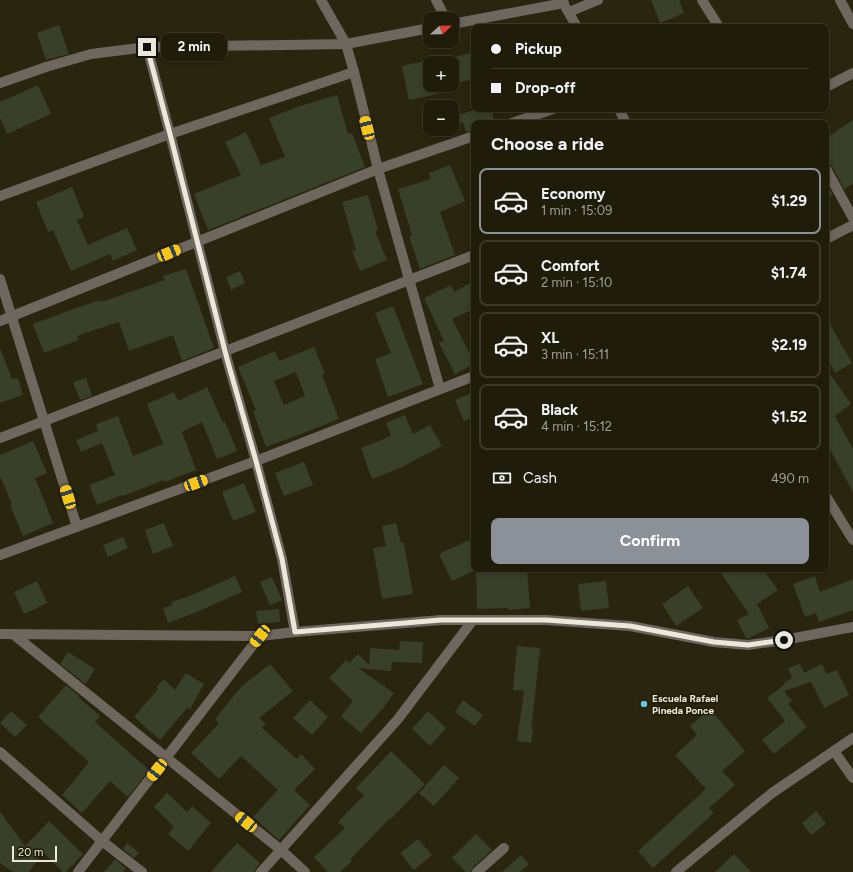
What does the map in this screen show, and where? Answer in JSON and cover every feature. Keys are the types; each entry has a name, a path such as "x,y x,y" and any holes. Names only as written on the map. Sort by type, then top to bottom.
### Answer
{"street":[{"path":"321,0 346,44 378,169 440,389"},
{"path":"436,0 442,12"},
{"path":"459,23 598,0"},
{"path":"702,0 717,24"},
{"path":"840,0 853,24"},
{"path":"565,5 575,24"},
{"path":"0,83 46,67 91,54 147,47 346,44 423,29"},
{"path":"147,47 225,351 282,559 295,632"},
{"path":"0,196 170,134 354,72"},
{"path":"829,85 853,73"},
{"path":"521,120 543,112"},
{"path":"0,321 378,169 471,137"},
{"path":"829,174 853,218"},
{"path":"829,237 853,225"},
{"path":"0,438 471,256"},
{"path":"0,279 77,527"},
{"path":"0,556 256,461 471,377"},
{"path":"829,501 853,540"},
{"path":"0,634 260,636 441,620 546,620 630,626 714,642 748,645 853,627"},
{"path":"261,872 398,719 473,620"},
{"path":"13,634 281,850 304,872"},
{"path":"78,872 260,636"},
{"path":"676,872 772,793 853,738"},
{"path":"834,751 853,778"},
{"path":"0,752 102,841 142,872"},
{"path":"477,872 504,848"}],"building":[{"path":"651,0 679,0 684,13 660,23"},
{"path":"59,25 69,54 46,60 37,33"},
{"path":"471,53 471,80 459,82 459,56"},
{"path":"423,62 423,92 437,92 438,94 409,100 402,66"},
{"path":"38,85 51,114 7,134 0,118 0,102"},
{"path":"337,95 348,134 352,133 365,167 208,230 194,194 241,175 225,142 246,132 261,165 285,157 269,118 300,106"},
{"path":"471,111 492,112 494,120 471,120 471,131 466,132 463,123 459,123 459,115"},
{"path":"853,120 853,184 844,189 829,163 829,136"},
{"path":"450,165 465,201 440,212 455,255 420,269 409,236 412,235 398,189 431,179 429,173"},
{"path":"72,187 84,217 77,220 88,245 127,228 137,250 113,261 110,254 71,271 53,230 48,232 36,202"},
{"path":"829,188 833,195 829,197"},
{"path":"368,195 378,230 375,231 387,260 360,271 352,251 356,250 342,202"},
{"path":"186,269 214,348 182,361 173,335 129,351 119,322 77,336 79,340 44,353 33,324 100,300 101,302 165,280 163,276"},
{"path":"240,271 245,283 231,290 226,277"},
{"path":"471,283 471,310 452,319 471,356 471,366 455,374 439,343 444,341 424,298 451,285 454,292"},
{"path":"393,306 423,384 388,397 375,359 391,353 375,313"},
{"path":"829,322 852,363 835,373 829,362"},
{"path":"314,347 325,374 322,375 339,419 266,447 253,411 256,410 238,367 275,351 279,361","holes":["296,372 305,396 284,405 274,381"]},
{"path":"0,350 12,379 18,378 23,395 0,403"},
{"path":"829,372 851,404 835,416 853,449 853,492 829,448"},
{"path":"86,378 92,396 80,400 73,382"},
{"path":"207,387 223,423 225,422 237,451 217,459 202,422 182,432 196,470 165,482 164,480 97,505 89,485 115,475 102,443 81,452 76,440 98,431 96,424 118,416 133,456 163,444 147,404 174,392 178,401"},
{"path":"471,393 471,418 464,421 455,400"},
{"path":"405,415 413,434 430,425 442,446 400,468 372,479 361,448 391,436 386,423"},
{"path":"33,441 47,473 35,478 53,523 23,536 0,476 0,455"},
{"path":"304,462 313,485 284,496 275,473"},
{"path":"244,483 256,512 233,521 222,492"},
{"path":"164,523 173,546 153,554 145,530"},
{"path":"396,523 401,543 404,543 413,594 382,599 373,548 386,546 382,526"},
{"path":"123,537 128,548 108,557 103,545"},
{"path":"469,540 471,544 472,572 452,581 439,554"},
{"path":"476,572 527,572 530,608 508,610 508,608 477,609"},
{"path":"720,572 765,572 778,590 757,604 769,628 746,638 737,620 749,614"},
{"path":"235,576 242,592 168,623 163,608 172,605 171,602 190,596"},
{"path":"815,576 820,592 853,579 853,610 819,622 816,613 805,617 793,584"},
{"path":"272,577 282,600 270,605 260,582"},
{"path":"37,581 47,603 24,614 14,592"},
{"path":"606,581 609,608 581,611 578,584"},
{"path":"688,586 703,608 676,626 662,604"},
{"path":"279,609 280,622 258,624 256,611"},
{"path":"400,641 423,642 422,663 392,662 391,671 358,668 394,693 361,733 341,716 353,701 329,678 346,660 349,663 358,654 369,665 370,648 399,650"},
{"path":"517,646 540,648 531,729 533,729 531,743 517,741 524,691 513,690"},
{"path":"68,652 95,669 86,684 60,664"},
{"path":"270,664 293,691 259,718 266,724 262,728 297,759 301,754 315,769 294,790 310,805 279,840 253,817 278,790 241,756 219,779 191,753 219,723 215,719 241,687"},
{"path":"800,664 804,673 822,664 827,674 837,670 849,695 824,708 811,682 784,691 792,701 788,704 807,727 774,754 762,740 785,721 767,698 792,678 788,668"},
{"path":"186,673 204,684 190,709 188,707 160,740 134,717 158,689 156,687 164,679 175,690"},
{"path":"66,685 100,716 95,722 149,770 128,797 110,781 82,813 62,795 89,762 38,717"},
{"path":"310,700 328,717 312,735 293,718"},
{"path":"463,700 483,715 475,726 455,712"},
{"path":"710,709 745,751 722,771 735,785 709,808 714,813 653,868 638,851 706,789 675,755 697,735 690,726"},
{"path":"11,711 27,725 15,737 0,723"},
{"path":"428,711 446,728 430,746 412,729"},
{"path":"391,751 425,784 390,820 389,819 350,860 352,861 340,872 328,872 314,857 345,828 338,822 364,795 356,788"},
{"path":"444,765 459,778 434,806 419,793"},
{"path":"167,793 187,812 192,806 211,823 188,851 168,834 174,827 154,807"},
{"path":"816,811 826,824 811,835 802,823"},
{"path":"0,812 25,846 49,821 83,854 66,872 63,872 43,852 29,872 13,872 0,863"},
{"path":"476,834 492,850 473,867 471,872 466,872 452,858"},
{"path":"418,839 432,855 414,870 400,853"},
{"path":"127,843 139,853 134,858 123,849"},
{"path":"237,843 260,863 255,872 211,872"},
{"path":"734,854 751,872 715,872"},
{"path":"521,855 529,864 520,872 502,872"},
{"path":"115,859 126,868 123,872 104,872"}],"place":[{"name":"Escuela Rafael Pineda Ponce","path":"644,704"}],"route":[{"path":"147,47 227,359 282,559 295,632 441,620 546,620 630,626 714,642 748,645 784,640"}]}
